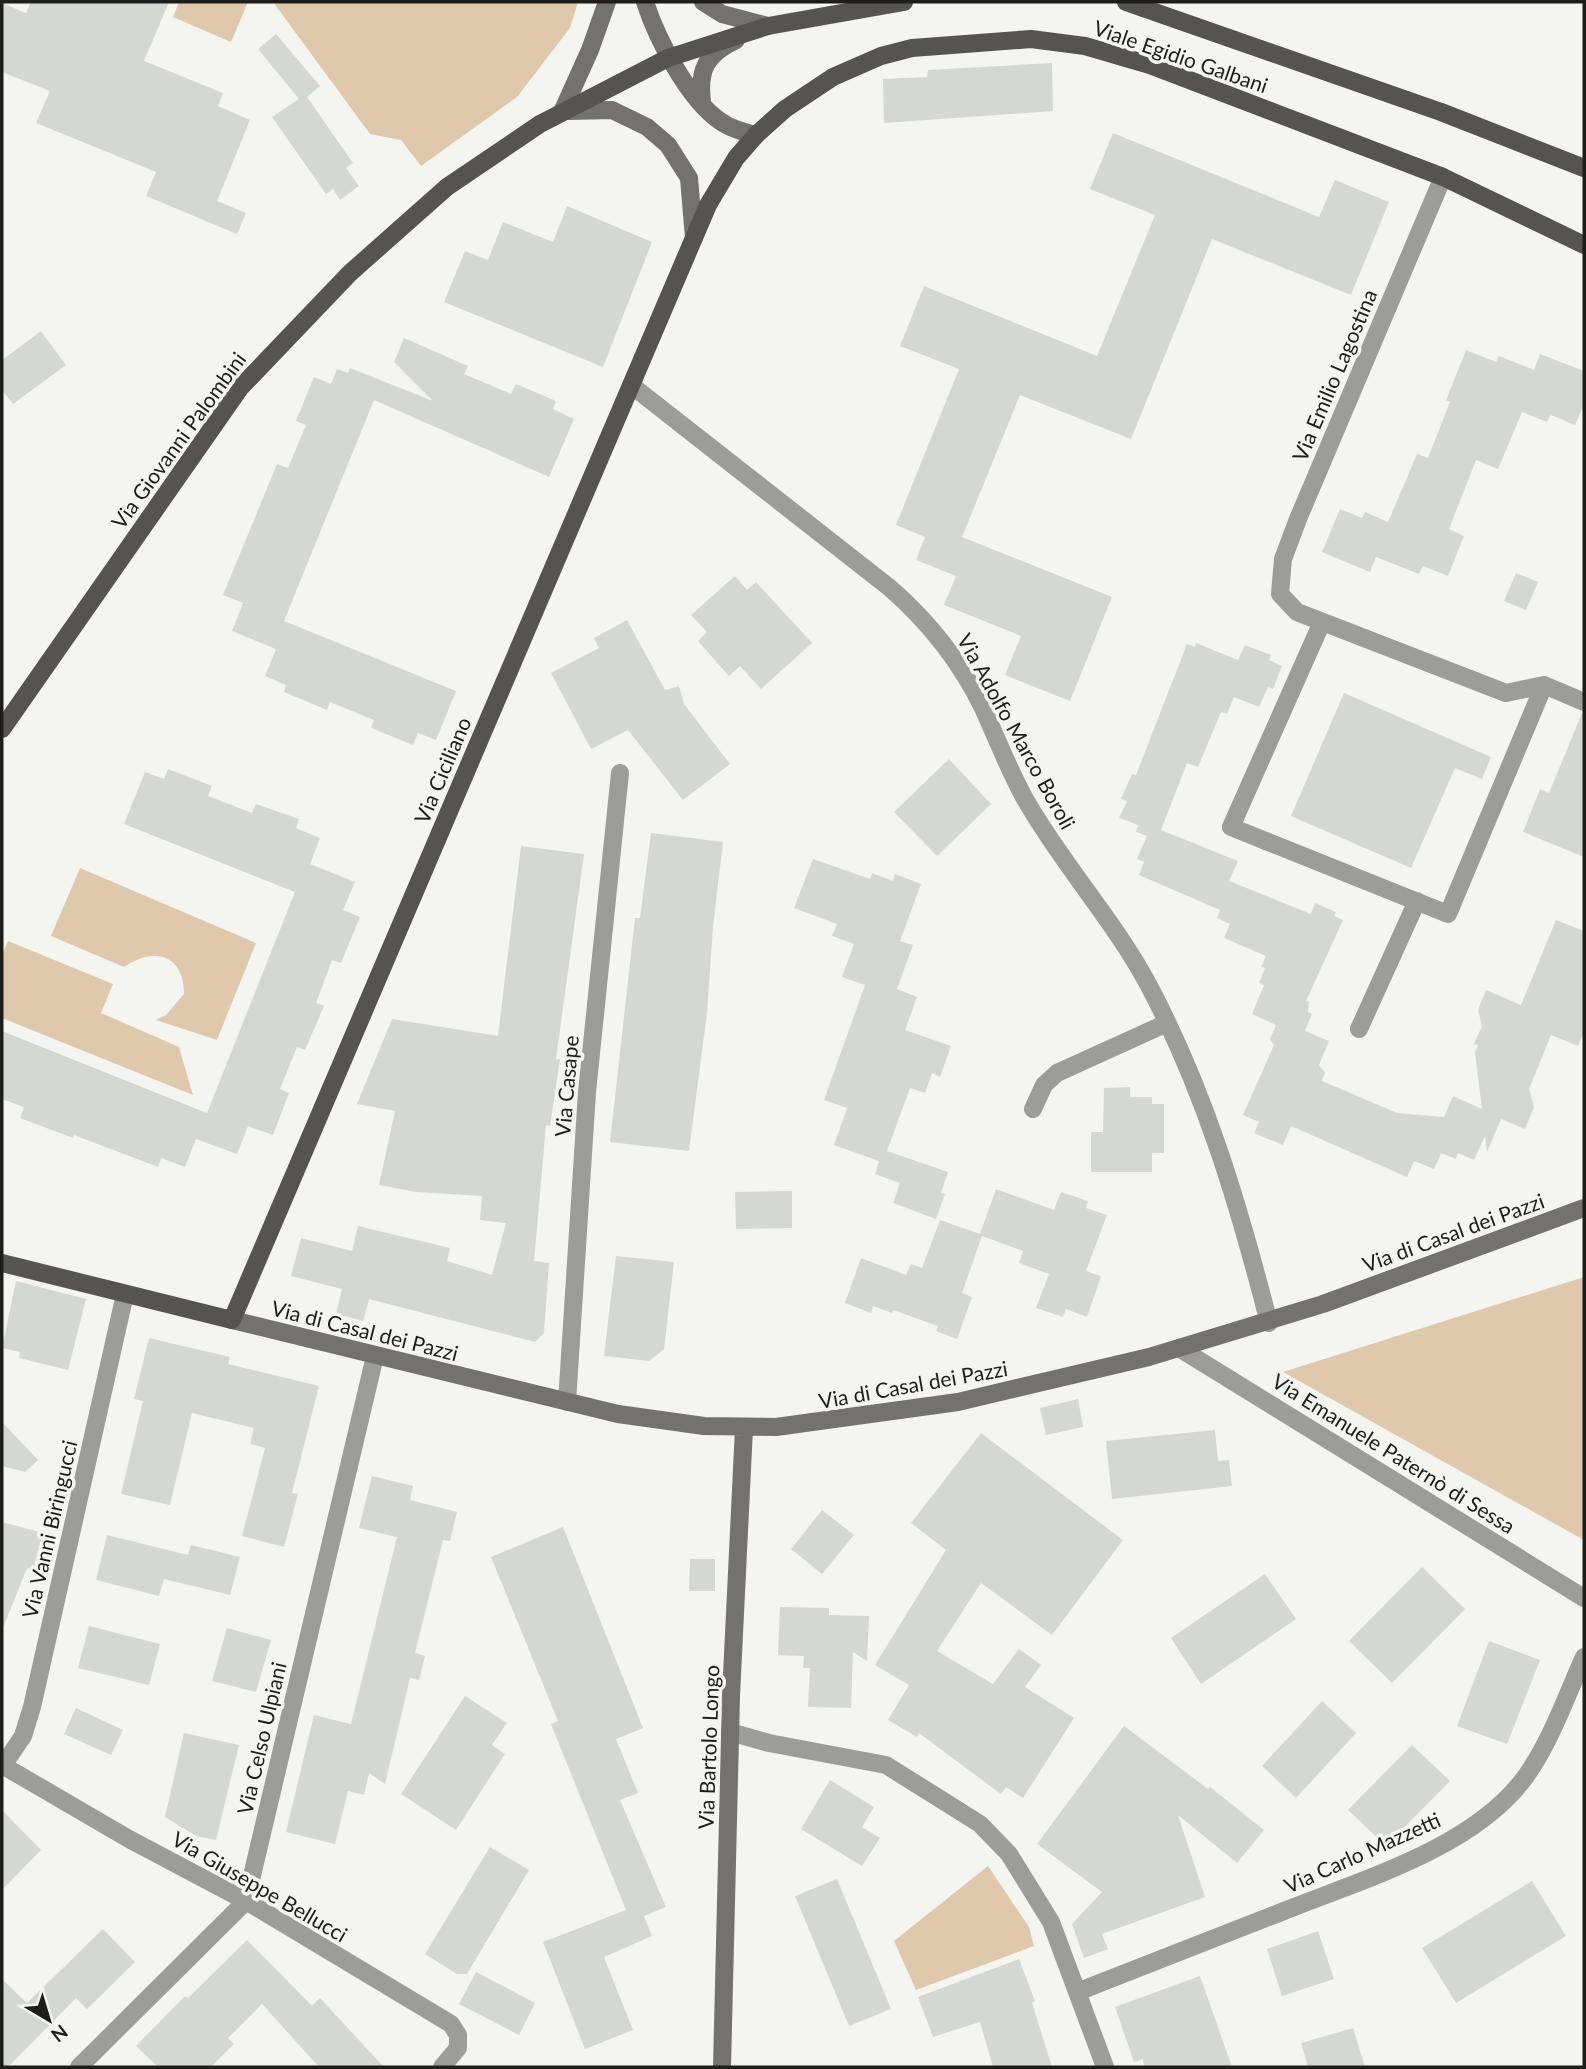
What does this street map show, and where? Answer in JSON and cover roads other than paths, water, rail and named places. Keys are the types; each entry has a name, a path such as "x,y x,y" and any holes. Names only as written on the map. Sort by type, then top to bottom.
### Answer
{"main road":[{"path":"562,112 668,58 768,26 904,2"},
{"name":"Viale Egidio Galbani","path":"1126,2 1441,112 1584,168"},
{"name":"Viale Egidio Galbani","path":"694,238 715,191 736,158 756,135 821,84 894,52 950,43 1049,40 1085,46 1150,65 1443,177 1584,245"},
{"name":"Via Giovanni Palombini","path":"2,729 240,388 266,358 349,273 426,204 487,157 562,112"},
{"name":"Via Ciciliano","path":"232,1320 694,238"},
{"path":"2,1263 232,1320"}],"street":[{"path":"562,112 590,50 607,2"},
{"path":"645,2 668,58 702,102 725,124 756,135"},
{"path":"703,2 722,14 768,26"},
{"path":"702,102 701,71 709,57 729,43 768,26"},
{"path":"562,112 591,108 612,110 648,127 668,145 689,178 694,238"},
{"name":"Via Emilio Lagostina","path":"1322,622 1297,612 1280,594 1283,559 1443,177"},
{"name":"Via Adolfo Marco Boroli","path":"631,385 878,578 933,631 975,692 1025,799 1113,926 1167,1023 1224,1165 1269,1322"},
{"path":"1544,685 1448,914 1231,827 1322,622 1506,693 1544,685 1584,702"},
{"name":"Via Casape","path":"567,1402 587,1092 620,773"},
{"path":"1359,1029 1417,901"},
{"path":"1033,1110 1044,1085 1057,1073 1167,1023"},
{"name":"Via di Casal dei Pazzi","path":"232,1320 567,1402 653,1420 744,1428 814,1423 958,1402 1180,1348 1269,1322 1584,1208"},
{"name":"Via Vanni Biringucci","path":"2,1766 23,1736 32,1707 125,1294"},
{"name":"Via Emanuele Paternò di Sessa","path":"1180,1348 1584,1598"},
{"name":"Via Celso Ulpiani","path":"246,1901 375,1356"},
{"name":"Via Bartolo Longo","path":"722,2067 730,1732 744,1428"},
{"name":"Via Carlo Mazzetti","path":"1077,1992 1383,1872 1434,1848 1481,1819 1523,1780 1541,1751 1584,1657"},
{"path":"730,1732 769,1743 886,1765 980,1824 1025,1875 1051,1923 1105,2067"},
{"name":"Via Giuseppe Bellucci","path":"2,1766 129,1839 246,1901 451,2024 458,2035 458,2048 442,2067"},
{"path":"79,2067 246,1901"}]}
